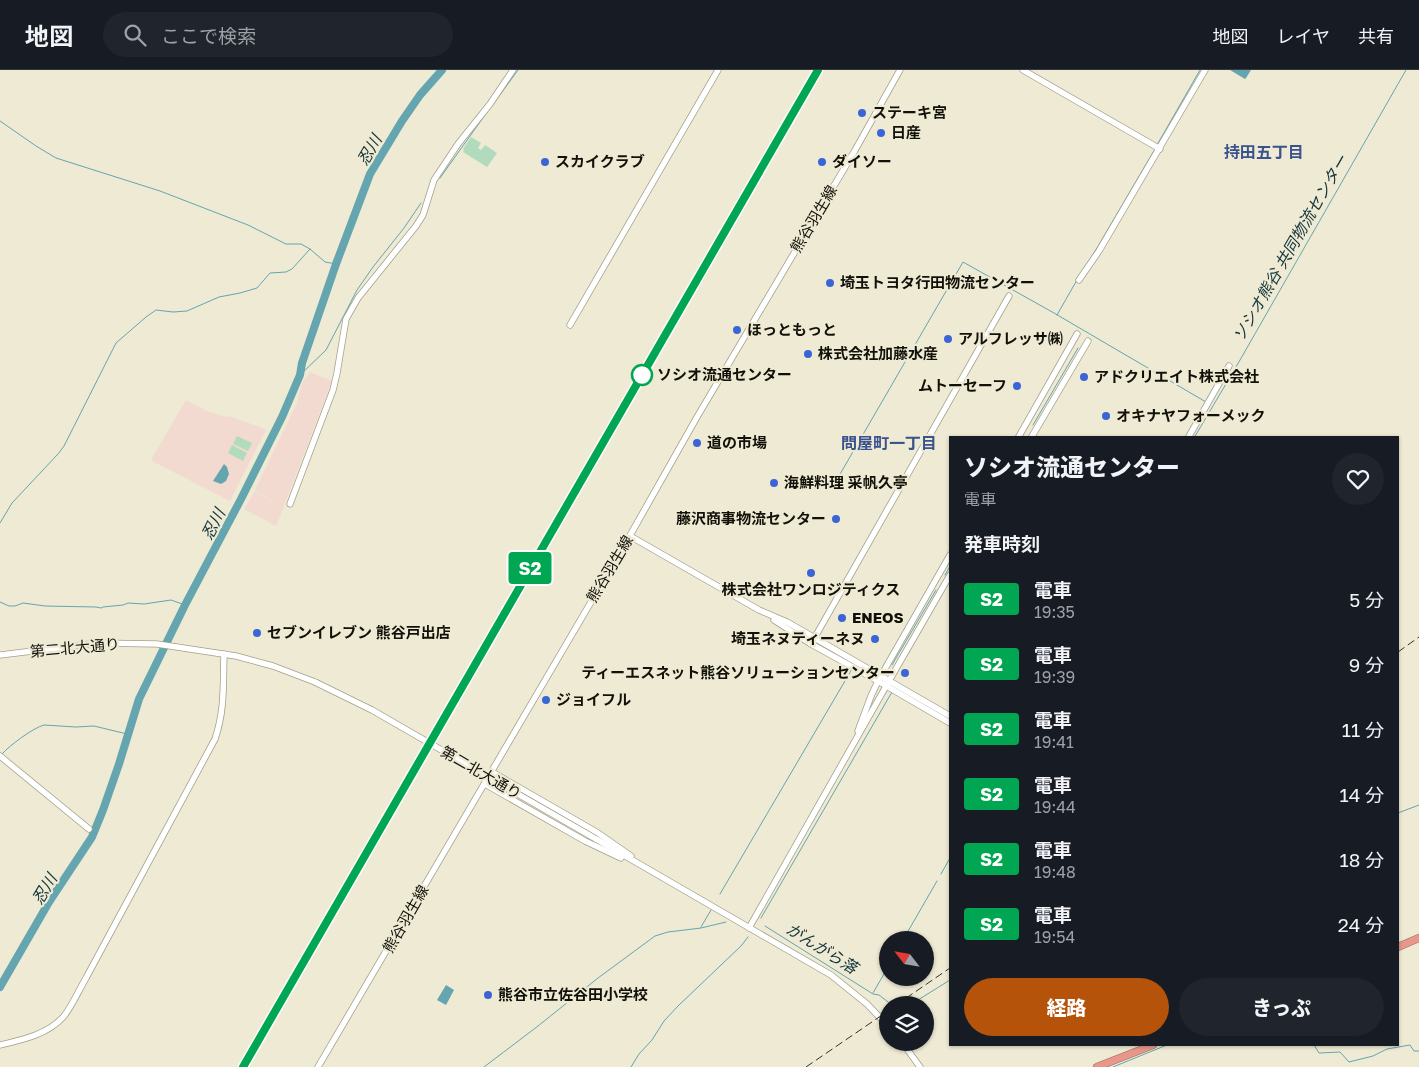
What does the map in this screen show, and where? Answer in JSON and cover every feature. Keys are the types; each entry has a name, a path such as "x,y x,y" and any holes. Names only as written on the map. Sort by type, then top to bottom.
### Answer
{"highway":[{"path":"1399,947 1419,938"},
{"path":"1097,1067 1150,1046"}],"street":[{"path":"290,504 333,390 338,373 346,319 358,298 416,226 423,215 429,192 439,173 513,70"},
{"path":"570,325 718,70"},
{"name":"熊谷羽生線","path":"318,1067 630,536 697,417 854,152 900,70"},
{"path":"1022,70 1160,149"},
{"path":"1079,280 1099,251 1205,70"},
{"path":"813,641 1009,296"},
{"path":"1019,436 1077,334"},
{"path":"1032,436 1088,341"},
{"path":"1189,436 1229,366"},
{"path":"630,536 768,615 787,622 813,641 880,678 949,722"},
{"path":"852,747 871,696 880,678 949,557"},
{"path":"749,928 949,577"},
{"name":"第二北大通り","path":"0,655 98,643 159,644 224,654 273,666 316,682 379,714 831,975 867,1004 879,1017"},
{"path":"0,1045 29,1037 52,1026 64,1016 86,978 215,739 223,704 224,654"},
{"path":"887,683 949,715"},
{"path":"2,757 89,829"},
{"path":"492,772 598,832 651,870 676,885"},
{"path":"485,784 594,846 650,871"},
{"path":"908,1051 920,1067"}],"shaded area":[{"path":"310,372 332,381 283,509 255,490 297,403 302,383"},
{"path":"186,400 207,411 225,417 229,416 266,430 230,501 152,461"},
{"path":"255,491 283,509 276,526 244,509"}],"green space":[{"path":"471,137 481,143 478,148 481,150 485,145 497,153 487,167 463,152"},
{"path":"237,436 252,443 248,451 233,444"},
{"path":"232,445 247,453 243,461 228,453"}],"water":[{"path":"1230,70 1251,70 1245,79"},
{"path":"224,464 229,474 226,481 221,484 213,481"},
{"path":"446,985 454,990 446,1005 437,1000"}],"waterway":[{"name":"忍川","path":"0,987 49,902 92,837 119,764 139,699 282,417 300,375 302,363 336,264 370,174 402,121 420,95 442,70"},
{"path":"494,103 518,70"},
{"path":"1157,145 1200,70"},
{"name":"ソシオ熊谷 共同物流センター","path":"1195,436 1406,70"},
{"path":"440,178 490,108"},
{"path":"0,121 56,158 160,191 248,225 286,244 301,244 325,262 336,264"},
{"path":"1083,270 1155,149"},
{"path":"300,375 326,350 357,290 421,203"},
{"path":"0,523 12,503 64,446 116,343 156,310 187,311 219,297 257,288 270,273 286,272 292,269 310,249"},
{"path":"832,488 963,262 1206,402"},
{"path":"1057,315 1077,280"},
{"path":"1033,425 1078,348"},
{"path":"945,575 949,568"},
{"path":"892,665 936,590"},
{"path":"0,602 9,606 23,603 45,606 101,608 128,603 144,604 171,600 185,605"},
{"path":"720,894 852,669"},
{"path":"761,918 892,692"},
{"path":"2,754 22,737 44,725 94,726 127,734"},
{"name":"がんがら落","path":"1399,813 1419,805"},
{"path":"941,874 949,860"},
{"path":"908,931 937,881"},
{"path":"701,927 711,910"},
{"name":"がんがら落","path":"484,1067 655,936 726,922"},
{"name":"がんがら落","path":"765,926 873,994 880,996"},
{"path":"631,1067 664,1021 748,937"},
{"name":"がんがら落","path":"924,996 949,981"},
{"path":"873,993 879,983"},
{"path":"1315,1046 1319,1053 1340,1052 1349,1062 1373,1056 1387,1049 1410,1045 1414,1051 1419,1051"},
{"path":"1113,1067 1165,1046"}],"railway":[{"path":"243,1067 818,70"},
{"path":"1399,651 1419,637"},
{"path":"909,996 949,969"},
{"path":"806,1067 879,1017"}],"train":[{"name":"S2","path":"243,1067 818,70"}],"place":[{"name":"ステーキ宮","path":"862,113"},
{"name":"日産","path":"881,133"},
{"name":"スカイクラブ","path":"545,162"},
{"name":"ダイソー","path":"822,162"},
{"name":"埼玉トヨタ行田物流センター","path":"830,283"},
{"name":"ほっともっと","path":"737,330"},
{"name":"アルフレッサ㈱","path":"948,339"},
{"name":"株式会社加藤水産","path":"808,354"},
{"name":"ソシオ流通センター","path":"642,375"},
{"name":"アドクリエイト株式会社","path":"1084,377"},
{"name":"ムトーセーフ","path":"1017,386"},
{"name":"オキナヤフォーメック","path":"1106,416"},
{"name":"道の市場","path":"697,443"},
{"name":"海鮮料理 采帆久亭","path":"774,483"},
{"name":"藤沢商事物流センター","path":"836,519"},
{"name":"株式会社ワンロジティクス","path":"811,573"},
{"name":"ENEOS","path":"842,618"},
{"name":"セブンイレブン 熊谷戸出店","path":"257,633"},
{"name":"埼玉ネヌティーネヌ","path":"875,639"},
{"name":"ティーエスネット熊谷ソリューションセンター","path":"905,673"},
{"name":"ジョイフル","path":"546,700"},
{"name":"熊谷市立佐谷田小学校","path":"488,995"}],"district":[{"name":"持田五丁目","path":"1264,152"},
{"name":"問屋町一丁目","path":"889,443"}]}
